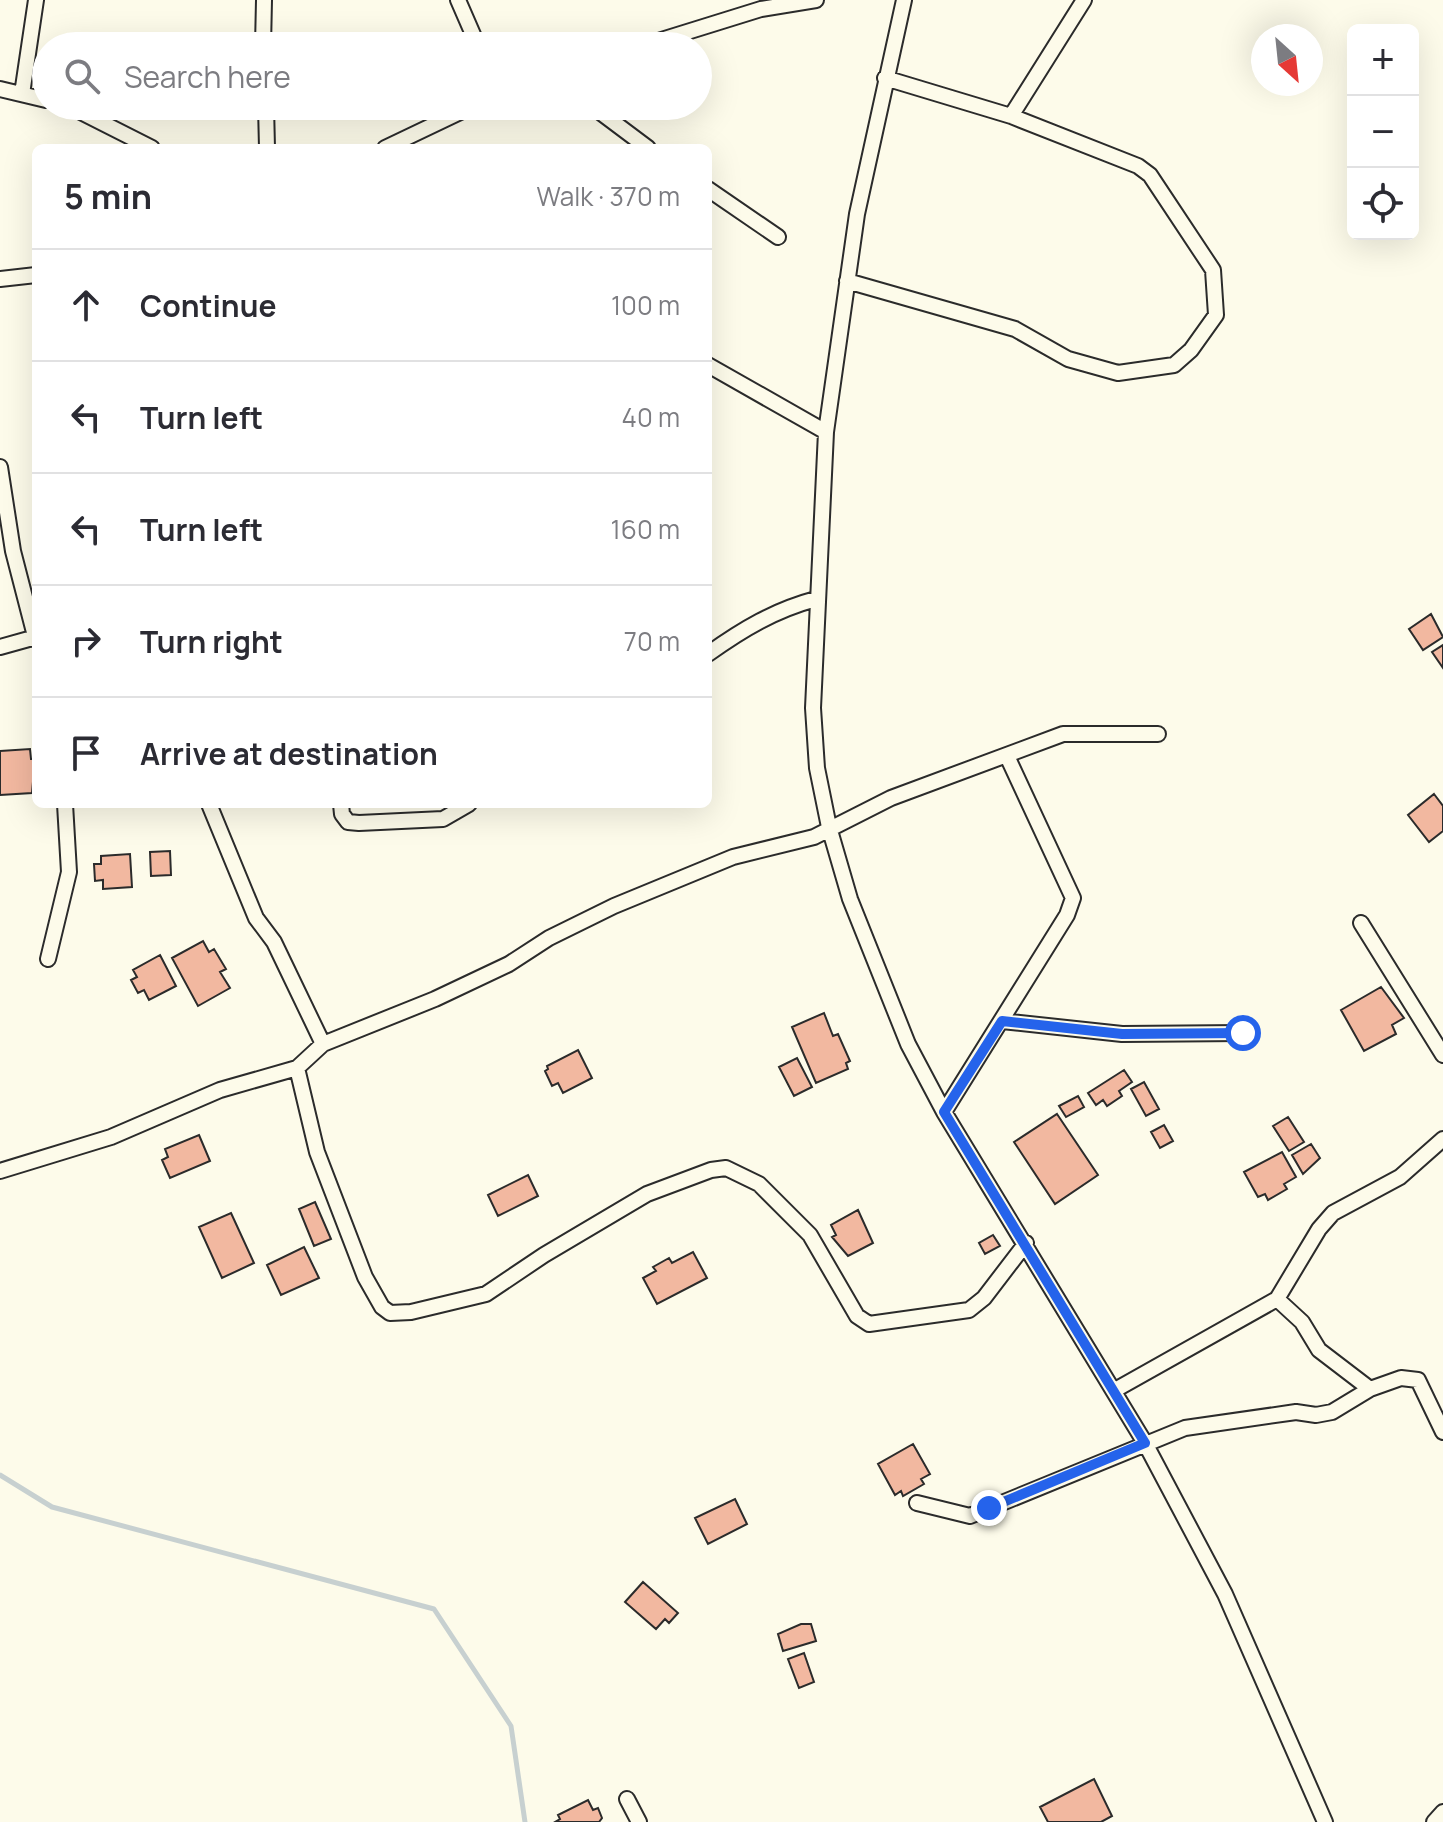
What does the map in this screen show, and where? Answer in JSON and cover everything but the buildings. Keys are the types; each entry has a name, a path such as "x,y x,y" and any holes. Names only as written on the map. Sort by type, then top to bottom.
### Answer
{"street":[{"path":"22,94 36,0"},
{"path":"263,32 264,0"},
{"path":"458,0 472,32"},
{"path":"681,32 759,4 816,0"},
{"path":"904,0 885,78 847,281 826,432 813,708 817,768 829,827 850,899 883,990 944,1112 1145,1443 1225,1594 1325,1822"},
{"path":"1011,116 1084,0"},
{"path":"847,281 1015,329 1068,359 1118,373 1174,365 1191,350 1216,315 1213,270 1150,175 1124,159 1011,116 885,78"},
{"path":"0,89 32,96"},
{"path":"97,120 144,144"},
{"path":"266,120 267,144"},
{"path":"393,144 444,120"},
{"path":"611,120 643,144"},
{"path":"712,192 778,237"},
{"path":"0,279 32,275"},
{"path":"712,367 826,432"},
{"path":"0,467 13,551 32,623"},
{"path":"712,651 753,623 788,607 816,599"},
{"path":"0,647 32,639"},
{"path":"0,1171 111,1137 220,1090 297,1068 323,1044 435,999 509,964 549,938 672,880 733,857 814,837 891,798 1063,734 1158,734"},
{"path":"944,1112 1067,915 1073,898 1007,756"},
{"path":"48,959 69,872 65,808"},
{"path":"211,808 256,918 274,942 323,1044"},
{"path":"341,808 348,822 359,823 443,819 462,808"},
{"path":"1361,923 1443,1055"},
{"path":"1002,1021 1122,1034 1243,1033"},
{"path":"297,1068 322,1166 365,1277 382,1307 390,1313 411,1312 486,1294 647,1194 711,1170 726,1168 759,1184 810,1235 857,1316 869,1324 951,1315 969,1310 984,1298 1026,1243"},
{"path":"1115,1390 1277,1299 1319,1229 1333,1213 1400,1177 1443,1139"},
{"path":"1277,1299 1302,1322 1319,1350 1370,1389"},
{"path":"917,1503 970,1516 1185,1428 1332,1412 1370,1389 1401,1378 1418,1380 1443,1432"},
{"path":"627,1799 639,1822"},
{"path":"1434,1822 1443,1812"}],"waterway":[{"path":"0,1475 52,1507 434,1609 511,1726 525,1822"}],"route":[{"path":"989,1508 1145,1443 944,1112 1002,1021 1122,1034 1243,1033"}]}
